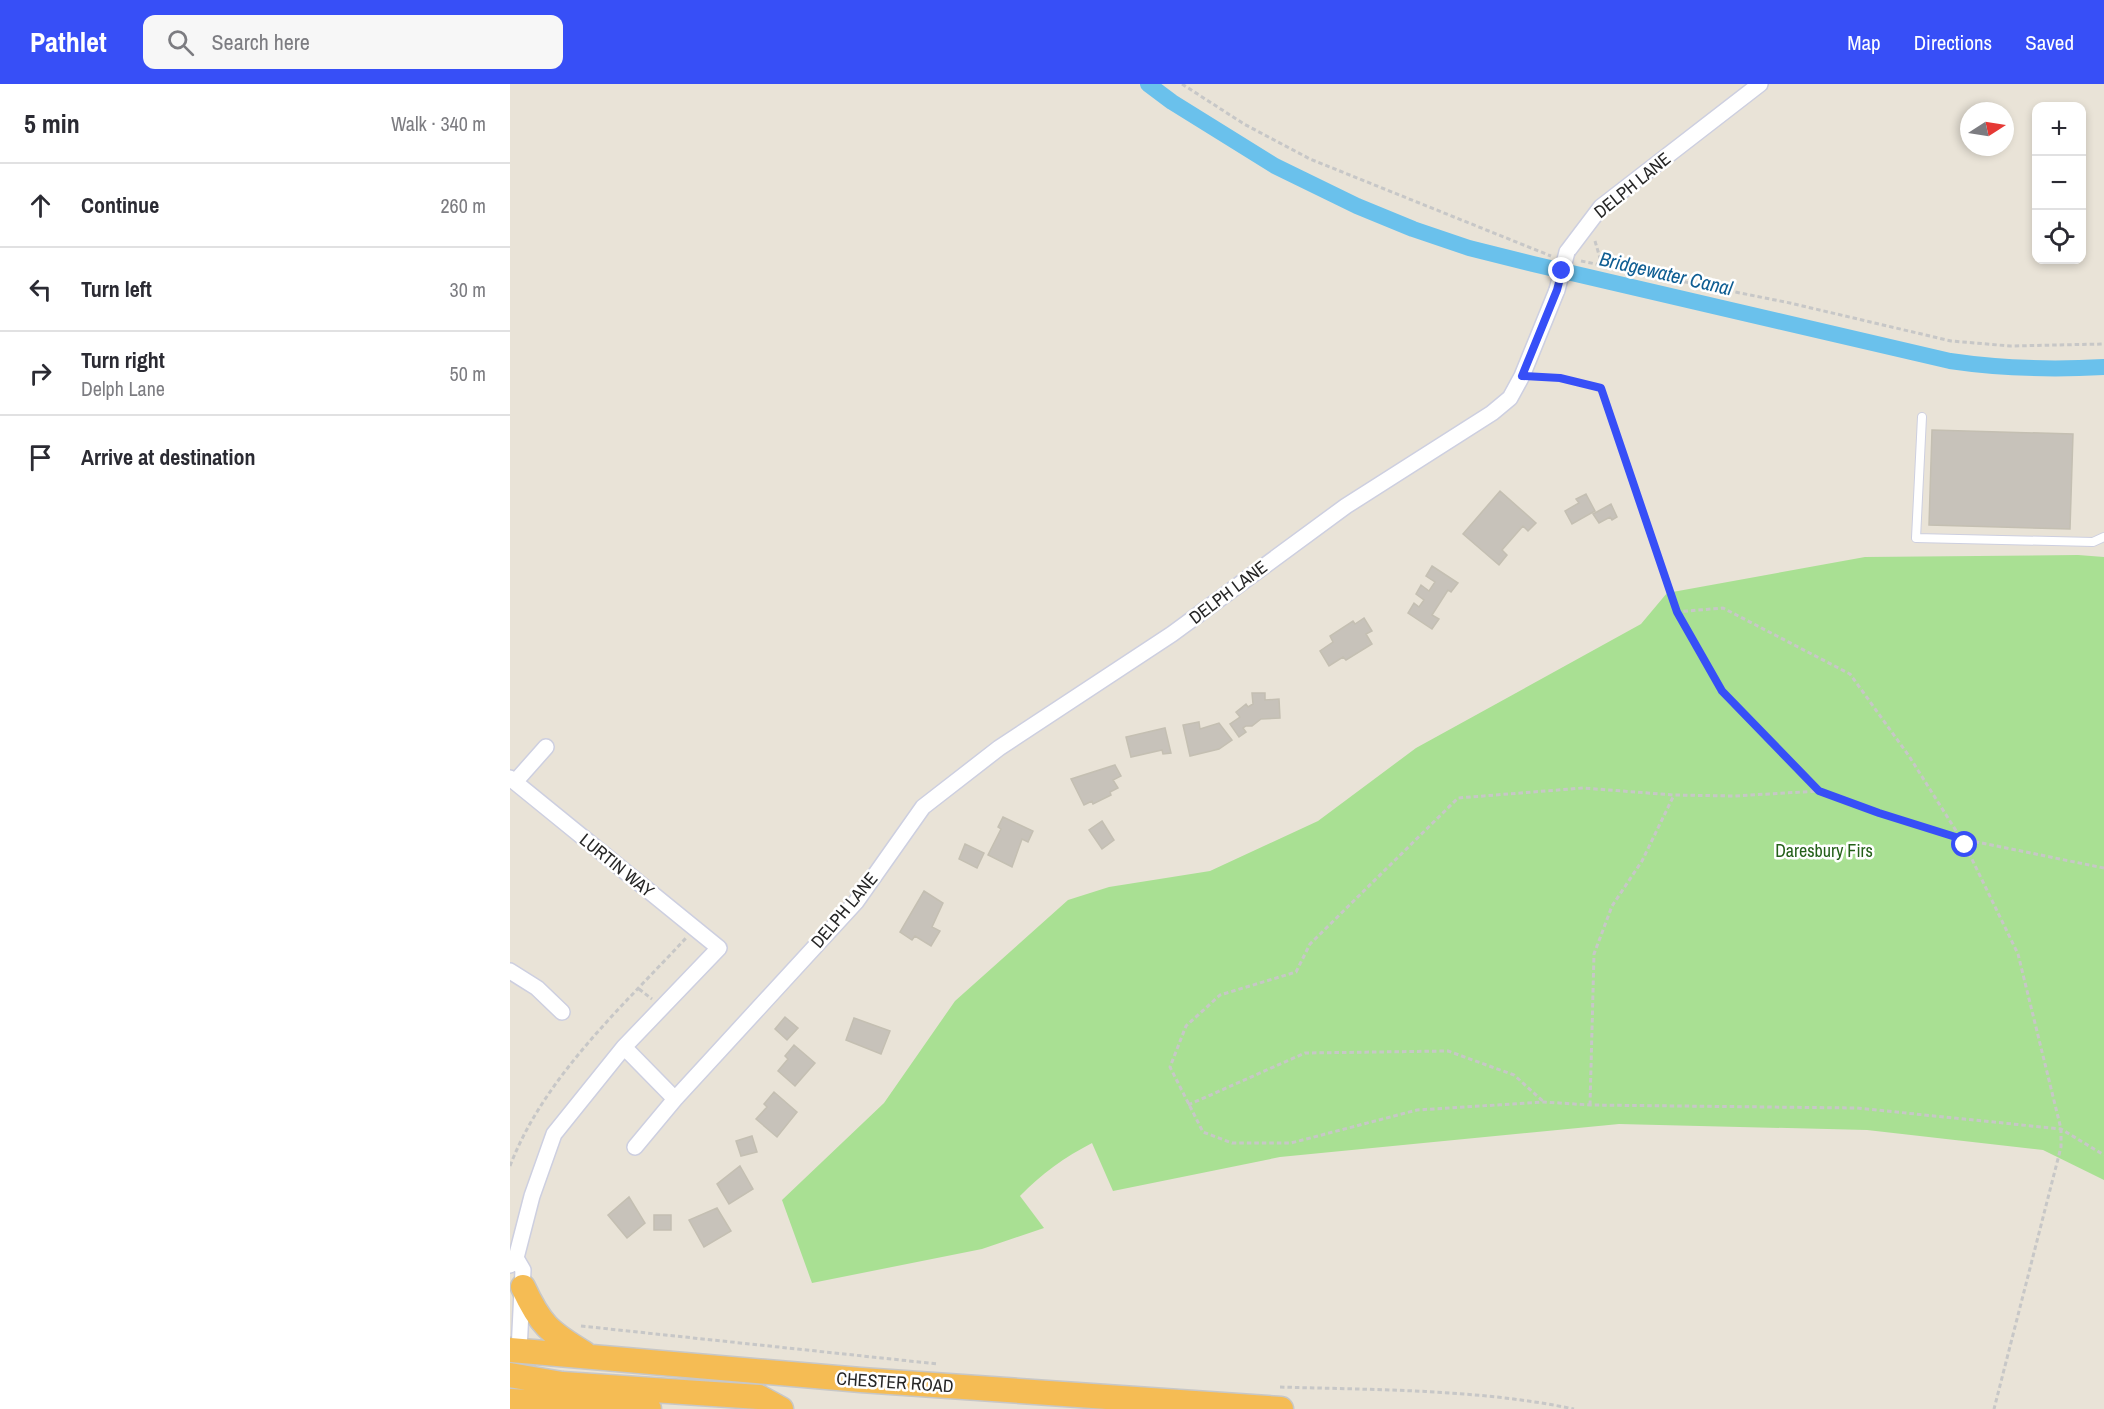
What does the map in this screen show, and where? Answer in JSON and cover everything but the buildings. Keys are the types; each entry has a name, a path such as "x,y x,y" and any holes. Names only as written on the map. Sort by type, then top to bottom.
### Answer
{"highway":[{"path":"523,1287 536,1316 543,1324 588,1356"},
{"name":"CHESTER ROAD","path":"515,1350 873,1380 1280,1398"},
{"path":"513,1375 562,1384 759,1397 781,1409"},
{"path":"510,1401 649,1409"}],"street":[{"name":"DELPH LANE","path":"635,1146 675,1098 856,902 923,807 999,748 1172,634 1346,506 1492,413 1510,398 1522,376 1557,290 1563,255 1601,207 1760,84"},
{"name":"LURTIN WAY","path":"546,747 512,780 719,948 624,1047"},
{"path":"510,971 537,988 562,1012"},
{"path":"515,1350 523,1287 522,1269 513,1261 532,1196 554,1134 624,1047 675,1098"}],"lane":[{"path":"1922,417 1916,538 2093,543 2104,537"}],"path":[{"path":"1182,84 1244,124 1310,159 1563,255"},
{"path":"1580,261 1779,301 1951,341 2010,346 2104,344"},
{"path":"1522,376 1560,378 1601,388 1677,612 1722,691 1819,791"},
{"path":"1677,612 1723,609 1850,674 1909,756 1962,839 2018,954 2061,1129 2061,1147 1994,1409"},
{"path":"2104,868 1962,839 1819,791 1734,796 1674,795 1583,788 1458,798 1310,944 1296,972 1220,995 1186,1026 1170,1067 1203,1132 1232,1143 1291,1143 1417,1110 1544,1102 1590,1105 1857,1108 2061,1129 2104,1155"},
{"path":"1590,1105 1594,954 1612,906 1642,861 1674,795"},
{"path":"510,1166 520,1139 556,1084 601,1030 695,928"},
{"path":"1188,1105 1305,1053 1448,1051 1514,1075 1544,1102"},
{"path":"578,1326 940,1364"},
{"path":"1280,1398 1406,1391 1534,1402 1574,1409"}],"green space":[{"name":"Daresbury Firs","path":"2078,555 2104,557 2104,1180 2043,1150 1867,1130 1619,1124 1280,1157 1113,1191 1092,1143 1054,1166 1020,1196 1044,1228 982,1249 812,1283 782,1200 884,1103 955,1001 1068,900 1109,887 1210,871 1318,821 1416,748 1641,624 1667,593 1865,557"}],"waterway":[{"name":"Bridgewater Canal","path":"1148,84 1172,102 1275,166 1357,206 1413,229 1469,248 1950,361 2027,368 2104,367"}],"route":[{"path":"1562,271 1557,290 1522,376 1560,378 1601,388 1677,612 1722,691 1819,791 1962,839 1965,845"}]}
